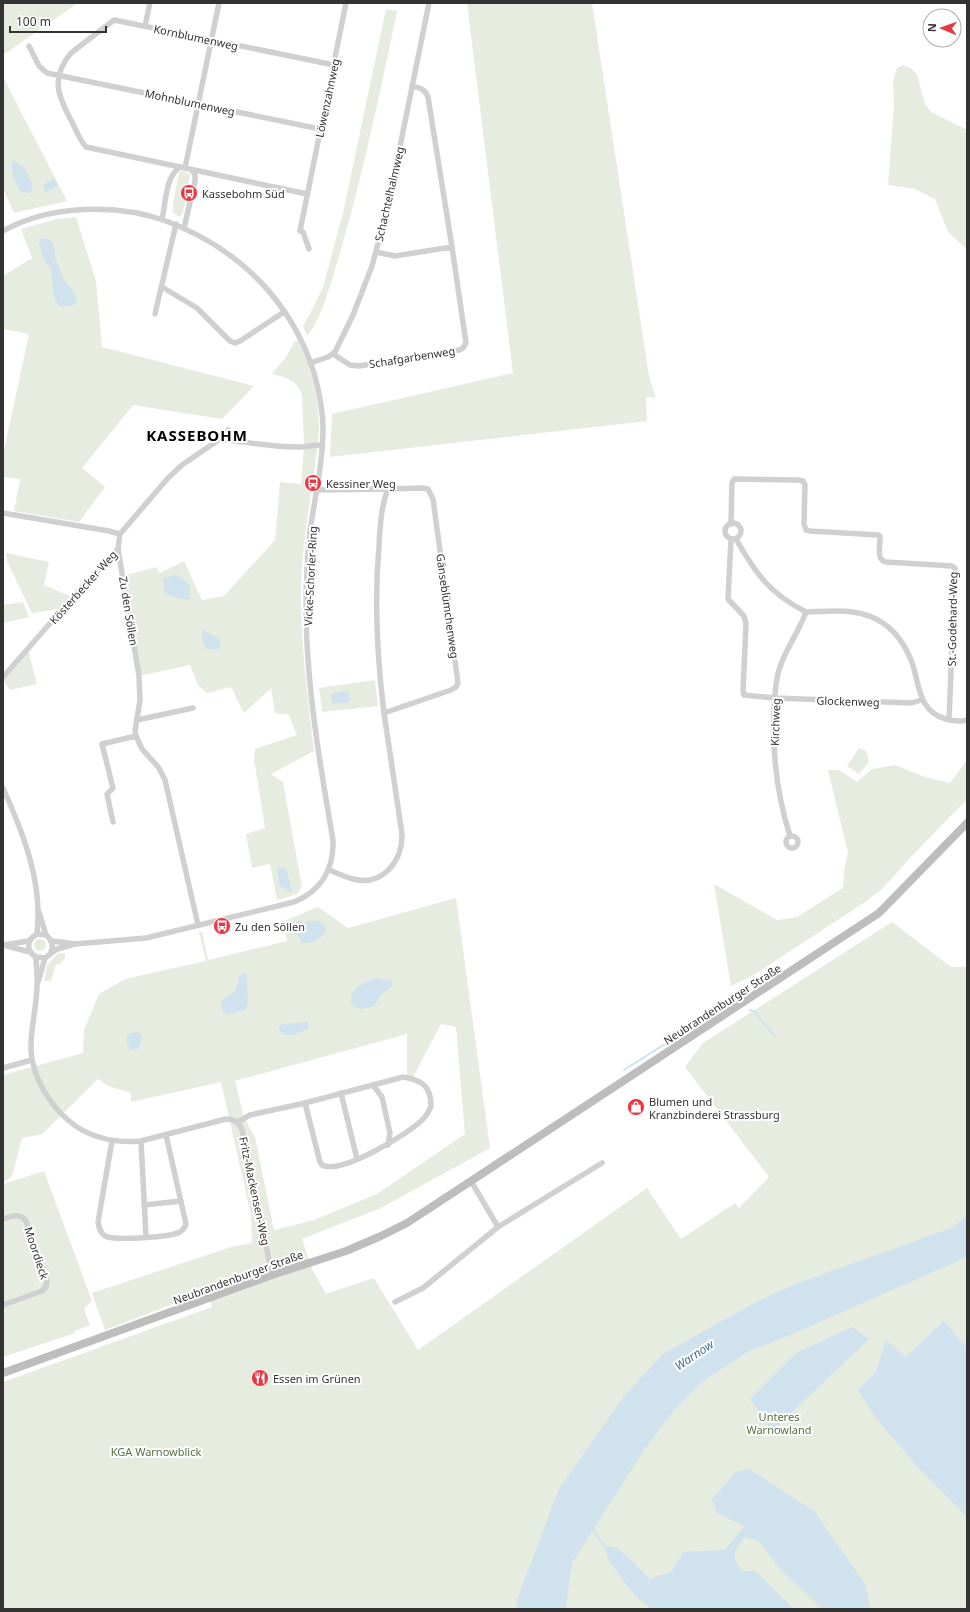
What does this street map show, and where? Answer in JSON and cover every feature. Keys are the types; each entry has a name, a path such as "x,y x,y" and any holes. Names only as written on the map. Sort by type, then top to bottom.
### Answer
{"main road":[{"name":"Neubrandenburger Straße","path":"4,1370 162,1316 272,1275 346,1251 407,1223 879,913 967,823"}],"street":[{"path":"146,26 150,3"},
{"path":"162,220 170,179 174,171 182,168 198,104 219,3"},
{"name":"Löwenzahnweg","path":"309,248 303,232 300,231 346,3"},
{"name":"Schachtelhalmweg","path":"333,354 353,315 376,252 388,206 429,3"},
{"name":"Kornblumenweg","path":"192,170 86,147 60,102 58,86 60,76 66,59 71,52 112,22 117,20 334,65"},
{"path":"28,46 41,69 47,73 60,76"},
{"name":"Mohnblumenweg","path":"60,76 320,129"},
{"name":"Schafgarbenweg","path":"333,354 350,365 358,366 459,350 463,348 466,343 428,97 427,93 422,89 412,86"},
{"path":"192,170 307,194"},
{"path":"184,228 195,181 195,175 192,170"},
{"name":"Vicke-Schorler-Ring","path":"3,232 21,223 48,214 72,211 123,211 143,214 176,224 217,245 241,262 267,288 302,340 310,363 321,405 323,420 322,445 309,548 306,615 310,678 317,740 333,840 333,852 329,870 317,888 303,898 198,925 146,938 75,944 52,941"},
{"path":"155,314 176,224"},
{"path":"376,252 395,256 452,247"},
{"path":"162,287 197,308 230,341 235,343 284,312"},
{"path":"310,363 333,354"},
{"path":"3,513 120,534 168,478 182,465 220,439 228,430"},
{"path":"220,439 282,446 300,447 322,445"},
{"name":"St.-Godehard-Weg","path":"731,524 732,483 734,479 798,480 803,481 805,485 804,524 806,530 878,535 880,536 880,558 883,562 952,566 955,568 949,720"},
{"name":"Gänseblümchenweg","path":"316,490 422,488 428,489 431,493 459,678 456,687 451,690 384,713"},
{"path":"329,870 353,879 373,879 384,874 396,862 403,843 384,713 377,652 376,606 380,535 383,510 388,489"},
{"path":"733,539 740,535 741,529 737,524 727,526 726,535 733,539 767,585 792,605 806,612 851,611 877,619 887,626 897,635 905,646 911,661 921,700 925,706 940,718 949,720 967,720"},
{"name":"Kösterbecker Weg","path":"3,677 74,596 118,549 120,534"},
{"path":"733,539 728,599 744,616 746,624 744,695 775,698"},
{"name":"Zu den Söllen","path":"118,549 139,676 140,700 136,736"},
{"name":"Kirchweg","path":"790,836 779,794 775,767 773,738 775,698 779,671 784,656 806,612"},
{"name":"Glockenweg","path":"775,698 912,703 921,700"},
{"path":"137,720 193,708"},
{"path":"113,822 107,794 113,788 102,744 136,736 142,749 159,768 166,780 198,925"},
{"path":"3,788 27,848 35,878 39,912 46,935 53,944 51,952"},
{"path":"30,952 28,947 29,941 36,934 39,912"},
{"path":"36,934 46,935"},
{"path":"5,945 29,941"},
{"name":"Vicke-Schorler-Ring","path":"45,958 51,952 75,944"},
{"path":"5,945 30,952 36,957 45,958"},
{"name":"Fritz-Mackensen-Weg","path":"36,957 38,984"},
{"name":"Fritz-Mackensen-Weg","path":"45,958 38,984 32,1035 32,1060 41,1086 59,1111 77,1127 98,1137 112,1141 127,1142 141,1140 226,1119 233,1119 238,1122 247,1152 272,1275"},
{"path":"3,1068 32,1060"},
{"path":"238,1122 250,1114 305,1103 403,1078 412,1078 421,1082 426,1086 431,1098 431,1106 422,1120 388,1145 357,1159 331,1168 322,1165 305,1103"},
{"path":"373,1085 382,1097 390,1132 388,1145"},
{"path":"342,1093 357,1159"},
{"path":"112,1141 98,1222 100,1228 105,1236 112,1238 146,1237 179,1232 185,1227 186,1221 166,1135"},
{"path":"141,1140 146,1237"},
{"path":"395,1302 423,1288 498,1227 602,1163"},
{"path":"471,1181 498,1227"},
{"path":"144,1205 181,1201"},
{"name":"Moordieck","path":"3,1219 17,1216 26,1221 47,1280 46,1287 42,1291 3,1305"}],"green space":[{"path":"3,3 78,3 3,55"},
{"path":"467,3 592,3 649,376 656,398 646,397 647,421 330,457 332,414 513,373"},
{"path":"386,9 397,11 363,167 347,229 329,289 322,310 307,336 303,326 323,287 343,213"},
{"path":"903,65 912,69 917,75 925,104 931,112 967,130 967,249 948,232 935,199 915,189 888,185 894,105 893,82 897,68"},
{"path":"3,77 67,201 14,213 3,189"},
{"path":"183,171 190,174 183,213 179,217 173,212 173,203 179,172"},
{"path":"76,217 96,281 102,347 254,386 222,419 133,405 82,468 105,487 79,522 14,511 20,479 3,477 3,455 29,334 3,329 3,276 32,258 21,229 57,219"},
{"path":"295,341 298,341 311,373 319,419 319,436 313,479 310,479 309,485 312,486 301,587 303,649 314,751 271,774 283,782 302,887 297,894 277,900 270,864 252,868 246,834 265,828 254,759 255,749 297,735 289,715 275,713 271,688 244,713 231,687 207,693 198,685 190,665 139,676 123,576 156,567 160,573 184,561 202,600 224,596 275,540 280,482 301,484 304,446 302,396 298,387 291,380 272,374 286,357"},
{"path":"6,553 49,562 44,585 70,596 59,610 57,609 32,613 7,561"},
{"path":"23,602 29,617 3,623 3,605"},
{"path":"28,649 37,684 10,690 3,680 3,677"},
{"path":"375,680 378,706 322,712 319,688"},
{"path":"859,748 866,751 869,762 859,774 847,766"},
{"path":"967,760 967,799 882,889 865,902 752,976 731,986 714,884 777,920 797,917 843,888 844,870 848,853 828,770 839,770 857,782 872,769 895,765 925,777 950,783"},
{"path":"456,898 490,1148 381,1208 302,1239 312,1269 326,1294 374,1278 418,1350 647,1188 681,1239 735,1203 739,1208 769,1177 685,1067 703,1043 892,922 951,967 967,967 967,1609 3,1609 3,1382 212,1307 207,1291 105,1330 92,1293 231,1247 252,1243 251,1215 221,1082 131,1102 131,1093 108,1086 98,1079 42,1134 22,1138 12,1176 3,1183 3,1075 83,1053 84,1030 99,994 125,979 206,961 199,932 202,932 208,960 287,941 284,921 318,907 348,928","holes":["441,1024 456,1027 465,1134 377,1194 314,1220 274,1230 255,1137 244,1118 235,1081 407,1034 407,1078 412,1079"]},
{"path":"38,939 42,939 46,945 42,951 38,951 34,947 34,943"},
{"path":"58,953 65,953 65,958 59,965 56,964 51,981 44,981 47,965"},
{"path":"44,1171 92,1301 84,1309 90,1325 75,1331 75,1333 3,1357 3,1184"}],"water":[{"path":"12,160 24,167 32,184 32,190 29,193 21,192 16,184"},
{"path":"54,178 58,186 46,192 43,185"},
{"path":"42,238 51,240 55,248 55,257 64,280 73,291 77,302 73,306 59,306 56,302 53,293 51,269 44,260 39,243"},
{"path":"177,575 190,585 190,600 170,596 164,592 163,578"},
{"path":"203,630 219,638 220,649 206,649 202,640"},
{"path":"347,691 350,694 349,702 334,704 331,701 331,695 334,693"},
{"path":"283,867 286,870 292,890 291,892 288,892 287,889 280,887 277,869"},
{"path":"316,920 326,926 326,932 316,940 302,943 294,928 295,923 297,921 303,923"},
{"path":"244,973 247,974 248,1004 245,1010 228,1015 222,1010 221,1004 227,996 234,991 238,984 239,977"},
{"path":"377,978 391,981 393,985 381,995 374,1006 363,1009 354,1007 351,1004 351,998 358,986"},
{"path":"308,1022 309,1028 294,1035 284,1035 280,1031 279,1026 283,1024"},
{"path":"135,1032 140,1033 142,1038 137,1050 130,1050 126,1040 128,1034"},
{"name":"Warnow","path":"967,1214 967,1257 795,1333 749,1351 702,1382 674,1410 644,1450 572,1563 566,1609 516,1609 517,1600 559,1489 625,1395 663,1354 756,1302 793,1285 954,1227"},
{"path":"944,1321 967,1348 967,1517 915,1464 876,1418 858,1390 876,1372 886,1340 906,1357"},
{"path":"852,1327 869,1339 772,1431 750,1399 796,1353"},
{"path":"749,1469 814,1511 865,1584 871,1609 822,1609 780,1569 760,1542 745,1537 738,1546 735,1554 738,1566 742,1571 755,1571 794,1609 652,1609 635,1596 609,1561 604,1545 619,1549 650,1579 671,1572 683,1552 725,1550 744,1526 717,1513 712,1499 736,1472"}],"waterway":[{"path":"624,1070 733,1001 736,1002"},
{"path":"750,1010 755,1012 775,1037"},
{"path":"592,1528 604,1545"}],"place":[{"name":"Kassebohm Süd","path":"189,193"},
{"name":"Kessiner Weg","path":"313,483"},
{"name":"Zu den Söllen","path":"222,926"},
{"name":"Blumen und Kranzbinderei Strassburg","path":"636,1107"},
{"name":"Essen im Grünen","path":"260,1378"}],"district":[{"name":"KASSEBOHM","path":"197,435"}],"park label":[{"name":"Unteres Warnowland","path":"779,1422"},
{"name":"KGA Warnowblick","path":"156,1451"}]}
